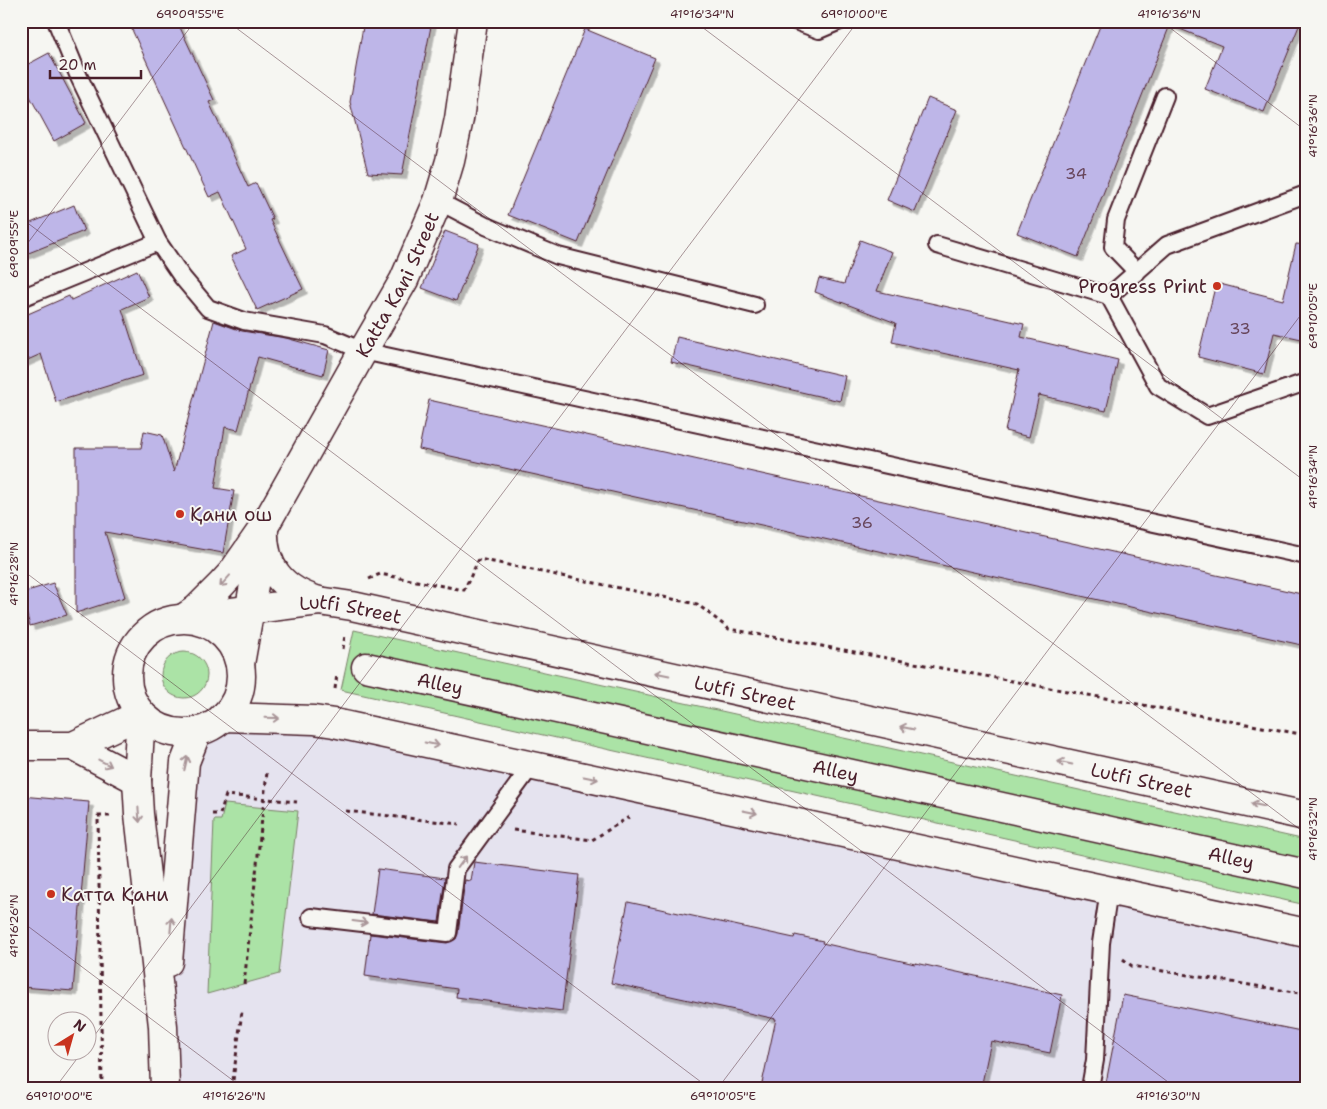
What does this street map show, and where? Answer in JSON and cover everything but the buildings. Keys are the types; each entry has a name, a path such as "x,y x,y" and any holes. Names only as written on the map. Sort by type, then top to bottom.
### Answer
{"main road":[{"name":"Katta Kani Street","path":"184,618 197,609 232,573 264,527 404,280 438,202 450,161 459,119 473,21"},
{"name":"Katta Kani Street","path":"240,664 264,527"},
{"path":"264,527 266,553 277,575 295,591 319,601"},
{"name":"Lutfi Street","path":"184,618 319,601 381,612 1306,816"},
{"path":"163,1026 184,762 196,734 223,717 230,710 239,693 241,674 240,664 233,646 220,631 203,621 184,618 174,619 155,625 140,638 130,654 126,681 131,699 141,714 148,720 164,729 177,733 196,734"},
{"name":"Alley","path":"366,667 1306,874"},
{"path":"21,746 73,746 141,714"},
{"path":"141,714 137,780 139,814 163,1026 165,1088"},
{"path":"223,717 314,720 334,723 1306,933"},
{"path":"73,746 137,780"}],"lane":[{"path":"56,21 78,77 158,242 182,277 208,308 244,322 325,335 363,351 1306,556"},
{"path":"795,21 819,30 840,21"},
{"path":"1137,272 1112,247 1116,220 1165,96"},
{"path":"1109,296 1167,245 1306,194"},
{"path":"438,202 486,226 558,256 756,305"},
{"path":"21,298 158,242"},
{"path":"938,245 1109,296 1158,386 1207,416 1306,382"},
{"path":"311,916 448,933 456,869 532,766"},
{"path":"1090,1088 1095,1060 1101,943 1109,890"}],"path":[{"path":"364,580 380,574 464,590 479,559 696,604 728,629 1306,735"},
{"path":"244,984 267,772"},
{"path":"212,814 220,814 226,795 297,802"},
{"path":"346,811 592,840 631,816"},
{"path":"102,1088 98,816 115,815"},
{"path":"1101,943 1132,966 1306,994"},
{"path":"232,1088 242,1011"}],"shaded area":[{"path":"314,720 1306,933 1306,1032 1123,995 1105,1088 165,1088 163,1026 196,734 216,723"}],"green space":[{"path":"354,630 1306,840 1306,905 341,690"},
{"path":"179,652 189,652 203,662 207,675 203,688 197,694 189,698 179,698 165,688 161,680 161,670 171,656"},
{"path":"225,804 298,811 279,974 207,994 214,820 221,820"}],"place":[{"name":"Progress Print","path":"1217,286"},
{"name":"Қани ош","path":"180,514"},
{"name":"Катта Қани","path":"51,894"}]}
